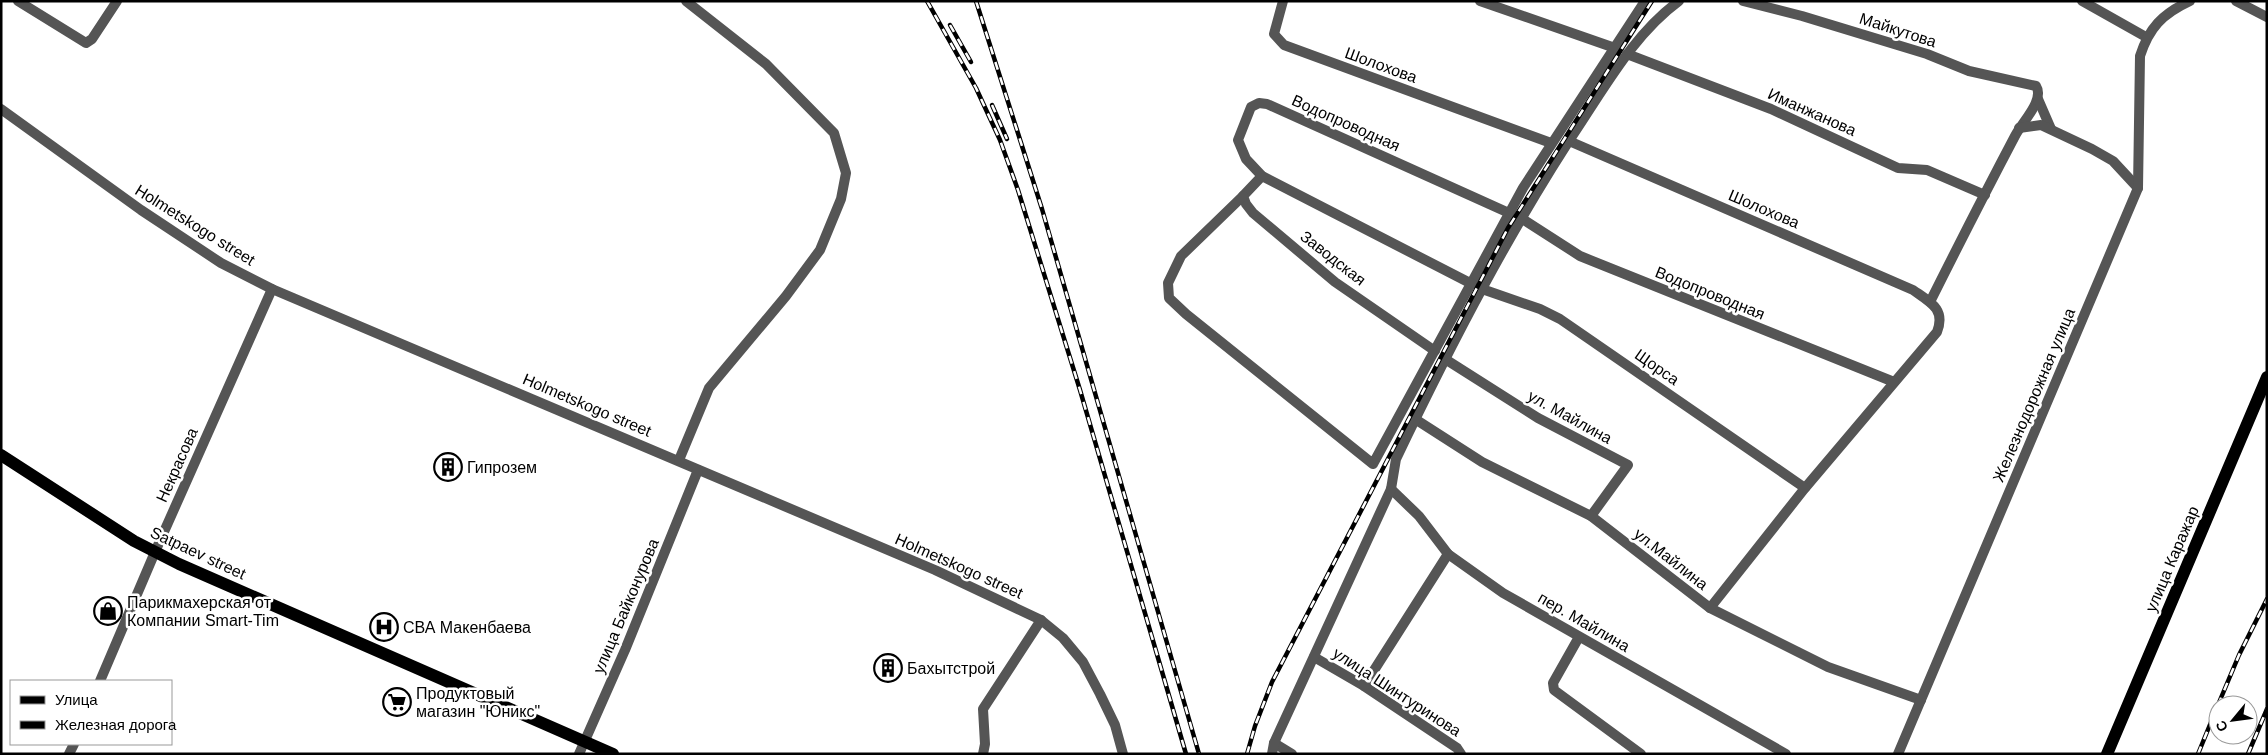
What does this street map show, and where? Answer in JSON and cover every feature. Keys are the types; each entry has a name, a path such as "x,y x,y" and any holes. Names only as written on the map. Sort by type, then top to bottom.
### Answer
{"main road":[{"name":"улица Каражар","path":"2107,754 2267,377"},
{"name":"Satpaev street","path":"1,455 134,540 178,564 613,754"}],"street":[{"path":"18,1 86,43 92,39 117,1"},
{"path":"679,460 709,388 786,296 820,250 842,199 846,173 834,133 766,64 686,1"},
{"name":"Шолохова","path":"1283,1 1274,34 1284,46 1551,143"},
{"path":"1480,1 1615,48"},
{"path":"1472,284 1262,176 1244,196 1181,256 1168,283 1169,298 1186,314 1373,464 1472,284 1523,188 1645,1"},
{"path":"1292,754 1273,749 1391,489 1396,459 1445,359 1522,218 1568,141 1627,54 1668,9 1679,1"},
{"name":"Майкутова","path":"1743,1 1802,16 1927,54 1969,71 2036,86 2039,95"},
{"path":"2082,1 2146,37 2159,20 2173,9 2190,1"},
{"path":"2236,1 2267,17"},
{"name":"Железнодорожная улица","path":"1898,754 2138,188 2140,56 2146,37"},
{"name":"Иманжанова","path":"1627,54 1771,109 1898,168 1927,170 1985,195"},
{"path":"1930,302 2019,128 2039,95"},
{"path":"2039,95 2051,128"},
{"name":"Водопроводная","path":"1262,176 1246,159 1238,140 1251,107 1259,103 1267,104 1509,213"},
{"name":"Holmetskogo street","path":"1,109 141,210 221,263 272,289 935,570 1041,620 1063,638 1082,662 1115,726 1123,754"},
{"path":"2019,128 2032,125 2051,128 2113,161 2138,188"},
{"name":"Шолохова","path":"1568,141 1913,290 1930,302 1940,315 1941,322 1937,332 1894,382"},
{"path":"1523,188 1535,196"},
{"name":"Заводская","path":"1244,196 1246,204 1252,213 1335,282 1435,351"},
{"name":"Водопроводная","path":"1522,218 1580,256 1894,382"},
{"name":"Некрасова","path":"100,680 272,289"},
{"name":"Щорса","path":"1482,289 1540,309 1560,319 1805,488"},
{"name":"ул. Майлина","path":"1445,359 1538,418 1628,465 1591,516"},
{"path":"1710,608 1805,488 1894,382"},
{"name":"ул.Майлина","path":"1415,419 1482,462 1591,516 1710,608 1828,667 1921,700"},
{"name":"улица Байконурова","path":"579,754 625,650 698,470"},
{"name":"пер. Майлина","path":"1391,489 1419,516 1448,554 1503,593 1786,754"},
{"path":"1364,686 1448,554"},
{"path":"983,754 985,744 983,709 1041,620"},
{"path":"1579,637 1553,683 1554,690 1641,754"},
{"name":"улица Шинтуринова","path":"1314,657 1364,686 1457,748 1462,754"}],"railway":[{"path":"927,1 976,88 1000,140 1018,190 1080,390 1186,754"},
{"path":"976,1 1042,209 1199,754"},
{"path":"1247,754 1255,726 1272,682 1508,228 1652,1"},
{"path":"950,25 971,62"},
{"path":"992,105 1007,139"},
{"path":"2222,695 2239,655 2267,599"},
{"path":"2248,754 2267,709"},
{"path":"2198,754 2208,730"}],"place":[{"name":"Гипрозем","path":"448,467"},
{"name":"Парикмахерская от Компании Smart-Tim","path":"108,611"},
{"name":"СВА Макенбаева","path":"384,627"},
{"name":"Бахытстрой","path":"888,668"},
{"name":"Продуктовый магазин \"Юникс\"","path":"397,702"}]}
